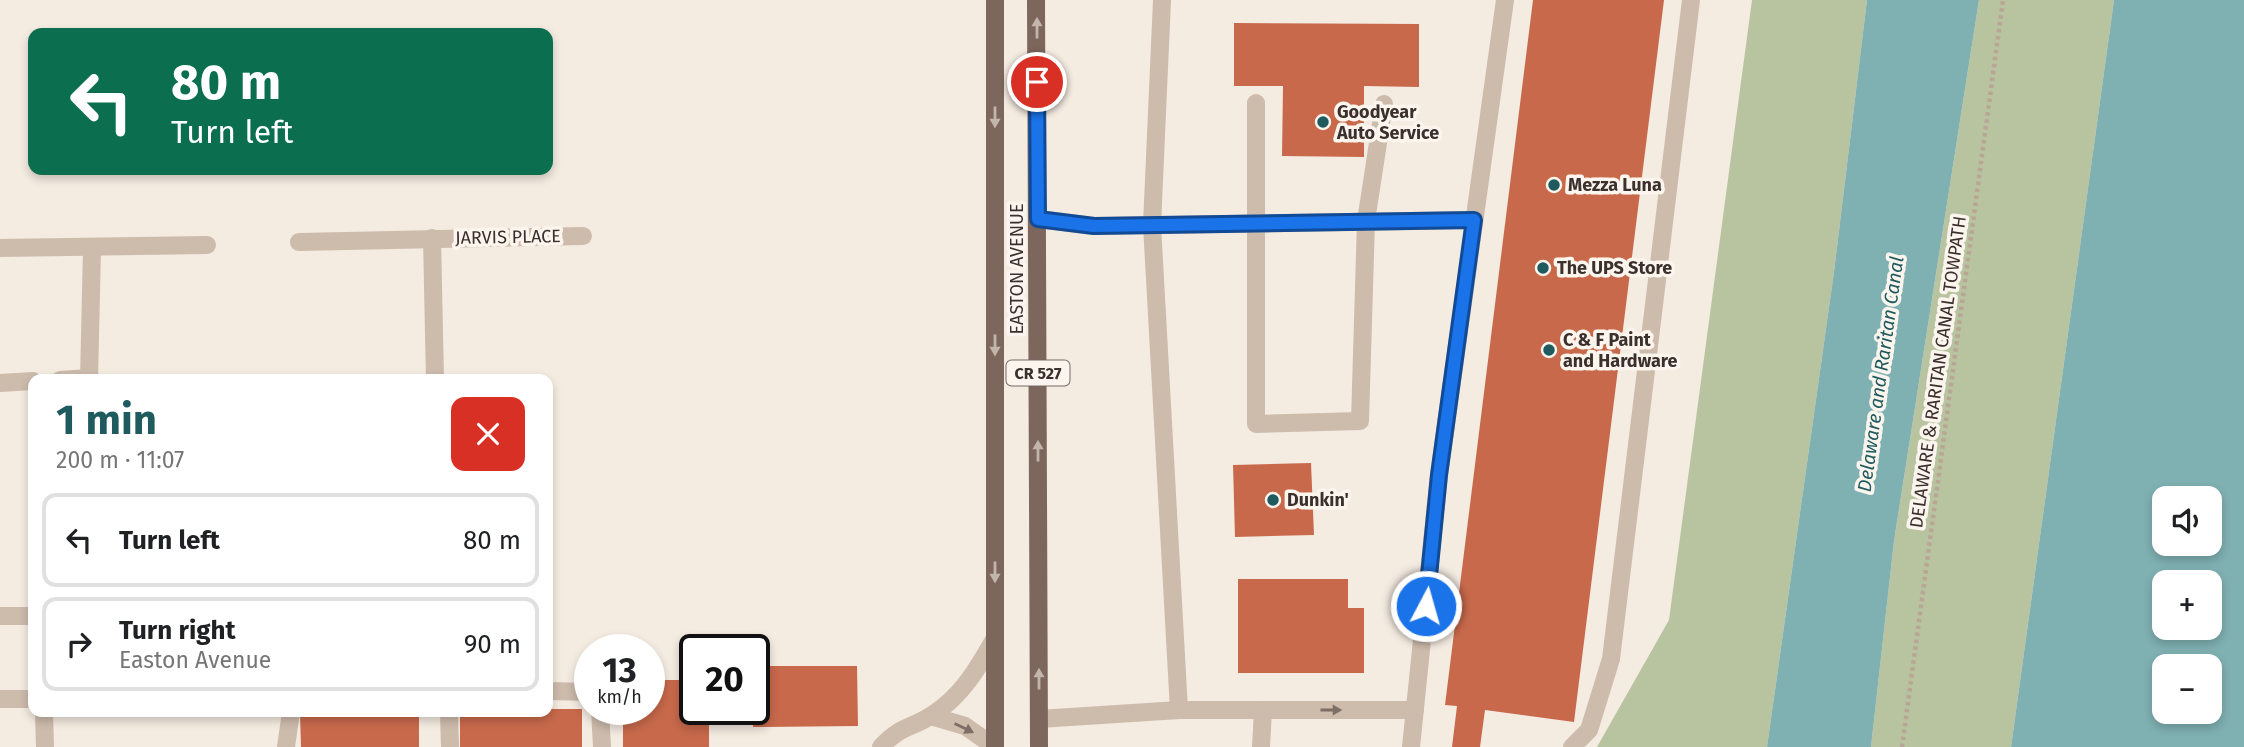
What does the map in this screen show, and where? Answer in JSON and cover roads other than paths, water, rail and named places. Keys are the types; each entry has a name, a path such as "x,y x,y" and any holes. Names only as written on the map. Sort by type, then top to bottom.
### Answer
{"main road":[{"name":"EASTON AVENUE","path":"995,0 995,747"},
{"name":"EASTON AVENUE","path":"1036,0 1039,747"}],"street":[{"path":"1162,0 1152,225 1179,710"},
{"path":"1411,747 1439,475 1505,0"},
{"path":"1572,747 1589,730 1611,659 1691,0"},
{"path":"1255,103 1256,424 1360,421 1366,221 1384,104"},
{"path":"1038,219 1094,226 1474,220"},
{"name":"JARVIS PLACE","path":"299,242 583,236"},
{"name":"JARVIS PLACE","path":"432,239 435,374"},
{"path":"0,248 92,249 207,244"},
{"path":"89,374 92,249"},
{"path":"0,383 28,381"},
{"path":"0,616 28,616"},
{"path":"881,747 900,728 931,716 967,686 995,638"},
{"path":"553,691 574,692"},
{"path":"0,699 28,699"},
{"path":"1039,719 1179,710 1415,710"},
{"path":"1261,747 1263,710"},
{"path":"931,716 965,726 995,747"},
{"path":"44,717 45,747"},
{"path":"286,747 290,717"},
{"path":"449,717 450,747"},
{"path":"601,725 602,747"}],"water":[{"name":"Delaware and Raritan Canal","path":"1867,0 1979,0 1894,541 1871,747 1767,747 1834,272"},
{"path":"2114,0 2244,0 2244,747 2011,747"}],"place":[{"name":"Goodyear Auto Service","path":"1323,122"},
{"name":"Mezza Luna","path":"1554,185"},
{"name":"The UPS Store","path":"1543,268"},
{"name":"C & F Paint and Hardware","path":"1549,350"},
{"name":"Dunkin'","path":"1273,500"}]}
